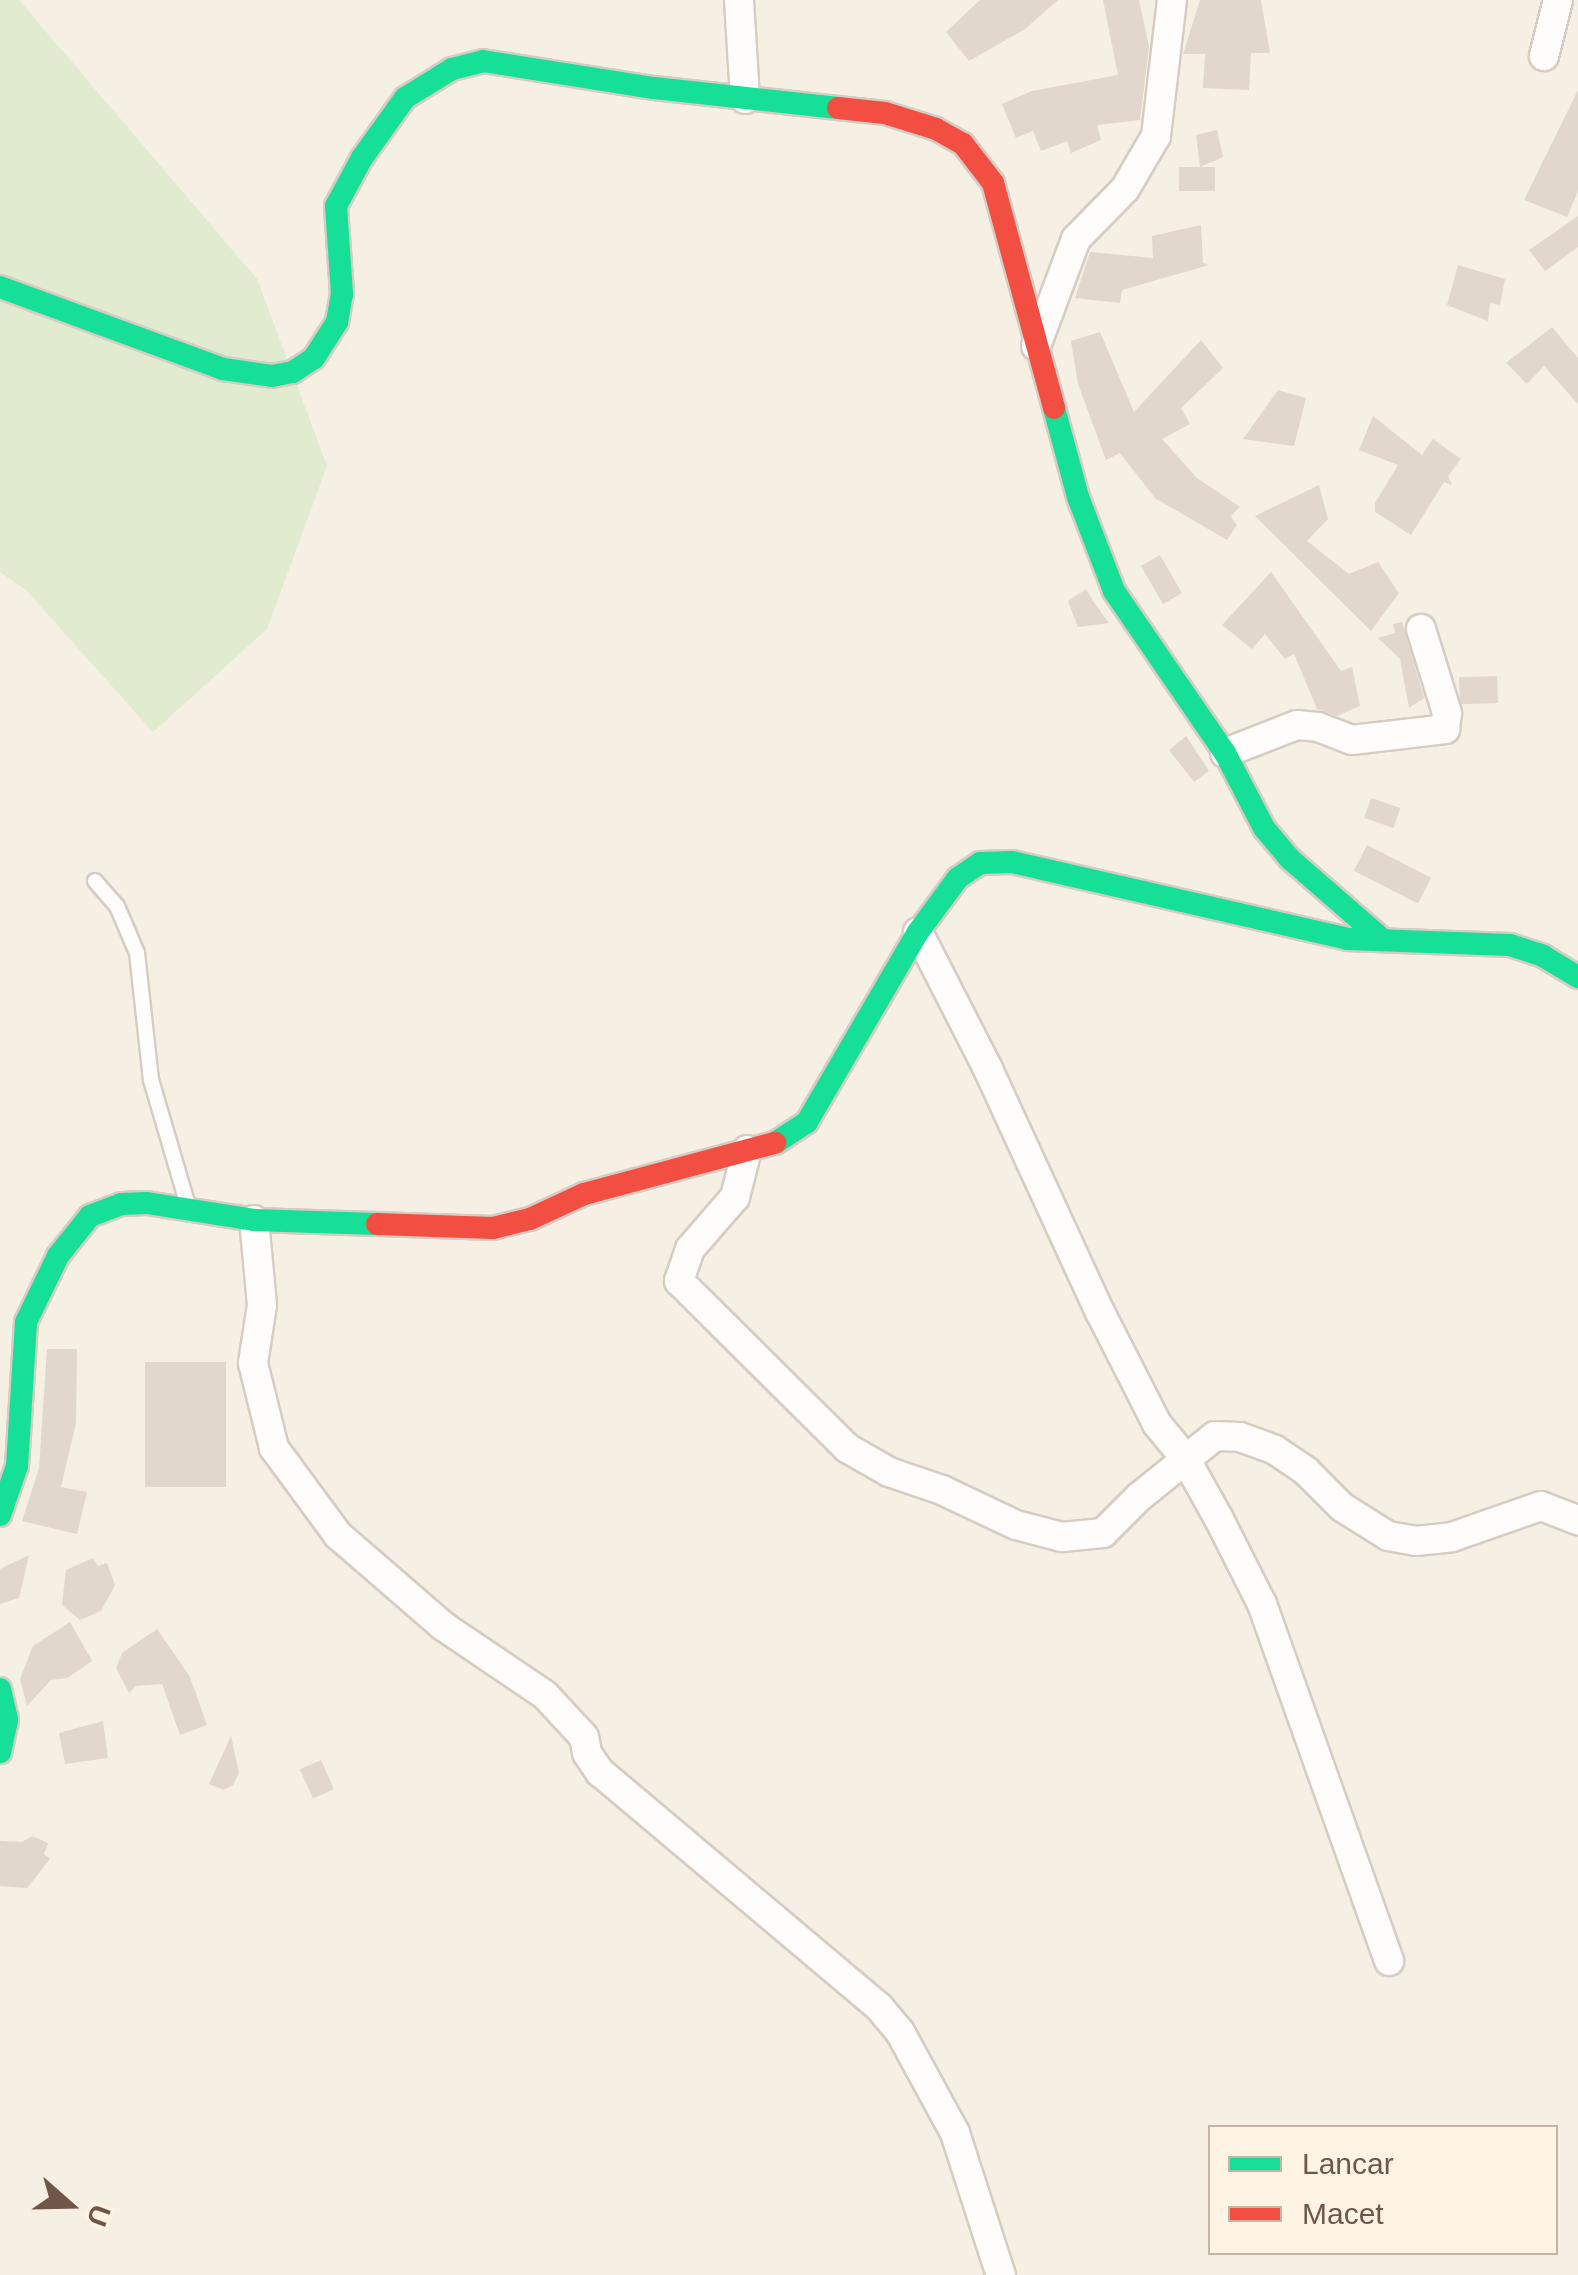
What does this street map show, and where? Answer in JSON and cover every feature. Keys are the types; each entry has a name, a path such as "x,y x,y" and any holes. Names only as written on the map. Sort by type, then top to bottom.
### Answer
{"street":[{"path":"739,0 746,99"},
{"path":"1036,346 1076,239 1125,189 1156,136 1172,0"},
{"path":"1544,56 1558,0"},
{"path":"0,287 88,324 223,369 272,376 292,372 314,358 336,322 342,265 336,206 362,158 405,98 452,69 482,62 746,99 885,113 936,129 963,144 993,183 1078,497 1114,591 1225,753 1264,828 1290,858 1382,939"},
{"path":"1225,753 1297,725 1318,727 1352,740 1445,729 1447,713 1421,629"},
{"path":"0,1515 17,1466 26,1322 58,1256 90,1216 121,1204 189,1208 254,1220 492,1228 530,1219 621,1183 780,1142 807,1122 918,932 958,878 980,863 1012,862 1348,939 1510,945 1543,956 1578,977"},
{"path":"918,932 988,1069 1100,1312 1157,1424 1186,1458 1262,1604 1389,1961"},
{"path":"747,1150 735,1196 690,1249 678,1280 847,1448 889,1472 942,1490 1016,1525 1062,1537 1103,1533 1214,1436 1240,1437 1276,1450 1364,1522 1388,1536 1416,1541 1452,1537 1541,1506 1578,1520"},
{"path":"254,1220 262,1305 253,1363 274,1448 338,1535 429,1615 545,1695 584,1737 587,1754 600,1772 879,2007 900,2032 955,2134 1001,2275"},
{"path":"0,1689 7,1720 2,1745"}],"lane":[{"path":"95,880 117,906 137,953 152,1080 189,1208"}],"green space":[{"path":"0,0 19,0 257,279 327,466 267,629 153,732 26,590 0,572"}],"building":[{"path":"980,0 1058,0 1025,29 969,61 946,32"},
{"path":"1103,0 1139,0 1149,47 1140,120 1097,125 1101,140 1071,153 1067,141 1041,151 1033,131 1016,138 1002,104 1032,91 1118,75"},
{"path":"1200,0 1261,0 1270,53 1251,53 1249,90 1203,88 1205,54 1183,54"},
{"path":"1578,90 1578,191 1567,217 1524,200"},
{"path":"1217,130 1223,157 1200,167 1196,135"},
{"path":"1179,167 1215,167 1215,191 1179,191"},
{"path":"1578,216 1578,247 1545,271 1529,250"},
{"path":"1201,225 1203,263 1209,265 1122,290 1120,303 1075,298 1090,252 1153,258 1152,236"},
{"path":"1458,265 1505,279 1500,305 1490,303 1488,321 1447,305"},
{"path":"1552,327 1578,358 1578,404 1544,366 1527,384 1506,363"},
{"path":"1100,332 1134,412 1201,340 1223,368 1181,408 1190,424 1162,439 1197,478 1240,507 1231,516 1237,525 1227,540 1155,498 1120,453 1106,460 1078,384 1071,341"},
{"path":"1278,390 1306,398 1294,446 1243,439"},
{"path":"1373,416 1422,455 1433,439 1461,459 1448,476 1452,485 1444,482 1411,535 1375,512 1375,503 1398,465 1359,450"},
{"path":"1319,485 1328,519 1307,541 1349,574 1378,562 1399,593 1371,631 1255,516"},
{"path":"1160,555 1182,593 1163,604 1141,566"},
{"path":"1271,572 1341,671 1352,667 1360,706 1337,716 1317,709 1294,654 1285,659 1265,634 1252,649 1222,625"},
{"path":"1086,589 1109,623 1078,627 1068,601"},
{"path":"1402,622 1424,698 1409,708 1400,659 1378,638 1395,633 1393,624"},
{"path":"1497,676 1498,703 1460,704 1459,677"},
{"path":"1186,736 1209,771 1194,782 1169,750"},
{"path":"1371,798 1400,808 1393,828 1364,818"},
{"path":"1367,845 1431,878 1418,904 1354,871"},
{"path":"47,1349 77,1349 76,1423 61,1487 87,1492 77,1534 22,1521 39,1468"},
{"path":"145,1362 226,1362 226,1487 145,1487"},
{"path":"29,1555 19,1598 0,1604 0,1569"},
{"path":"93,1558 98,1566 107,1563 115,1585 101,1611 80,1620 62,1605 66,1570"},
{"path":"70,1622 92,1661 67,1678 51,1680 27,1706 20,1679 33,1646"},
{"path":"157,1629 190,1677 207,1725 180,1735 162,1684 136,1686 129,1693 116,1668 122,1653"},
{"path":"103,1721 108,1758 65,1764 59,1733"},
{"path":"231,1736 239,1773 233,1785 224,1790 209,1784"},
{"path":"321,1760 334,1789 313,1799 300,1769"},
{"path":"32,1836 48,1843 44,1854 50,1859 27,1888 0,1886 0,1841 22,1842"}],"traffic: fast":[{"path":"0,287 223,369 272,376 293,372 314,358 337,322 342,294 336,206 362,158 405,98 452,69 483,61 654,88 838,108"},
{"path":"1054,408 1078,497 1114,591 1225,753 1264,828 1290,859 1382,939"},
{"path":"775,1143 807,1122 918,932 958,878 980,863 1012,862 1347,939 1510,945 1543,956 1578,977"},
{"path":"0,1515 17,1466 26,1322 58,1256 90,1216 121,1204 147,1203 254,1220 377,1224"},
{"path":"0,1689 7,1720 0,1752"}],"traffic: jam":[{"path":"838,108 885,113 936,129 963,144 993,183 1054,408"},
{"path":"377,1224 493,1228 530,1219 584,1194 775,1143"}]}
